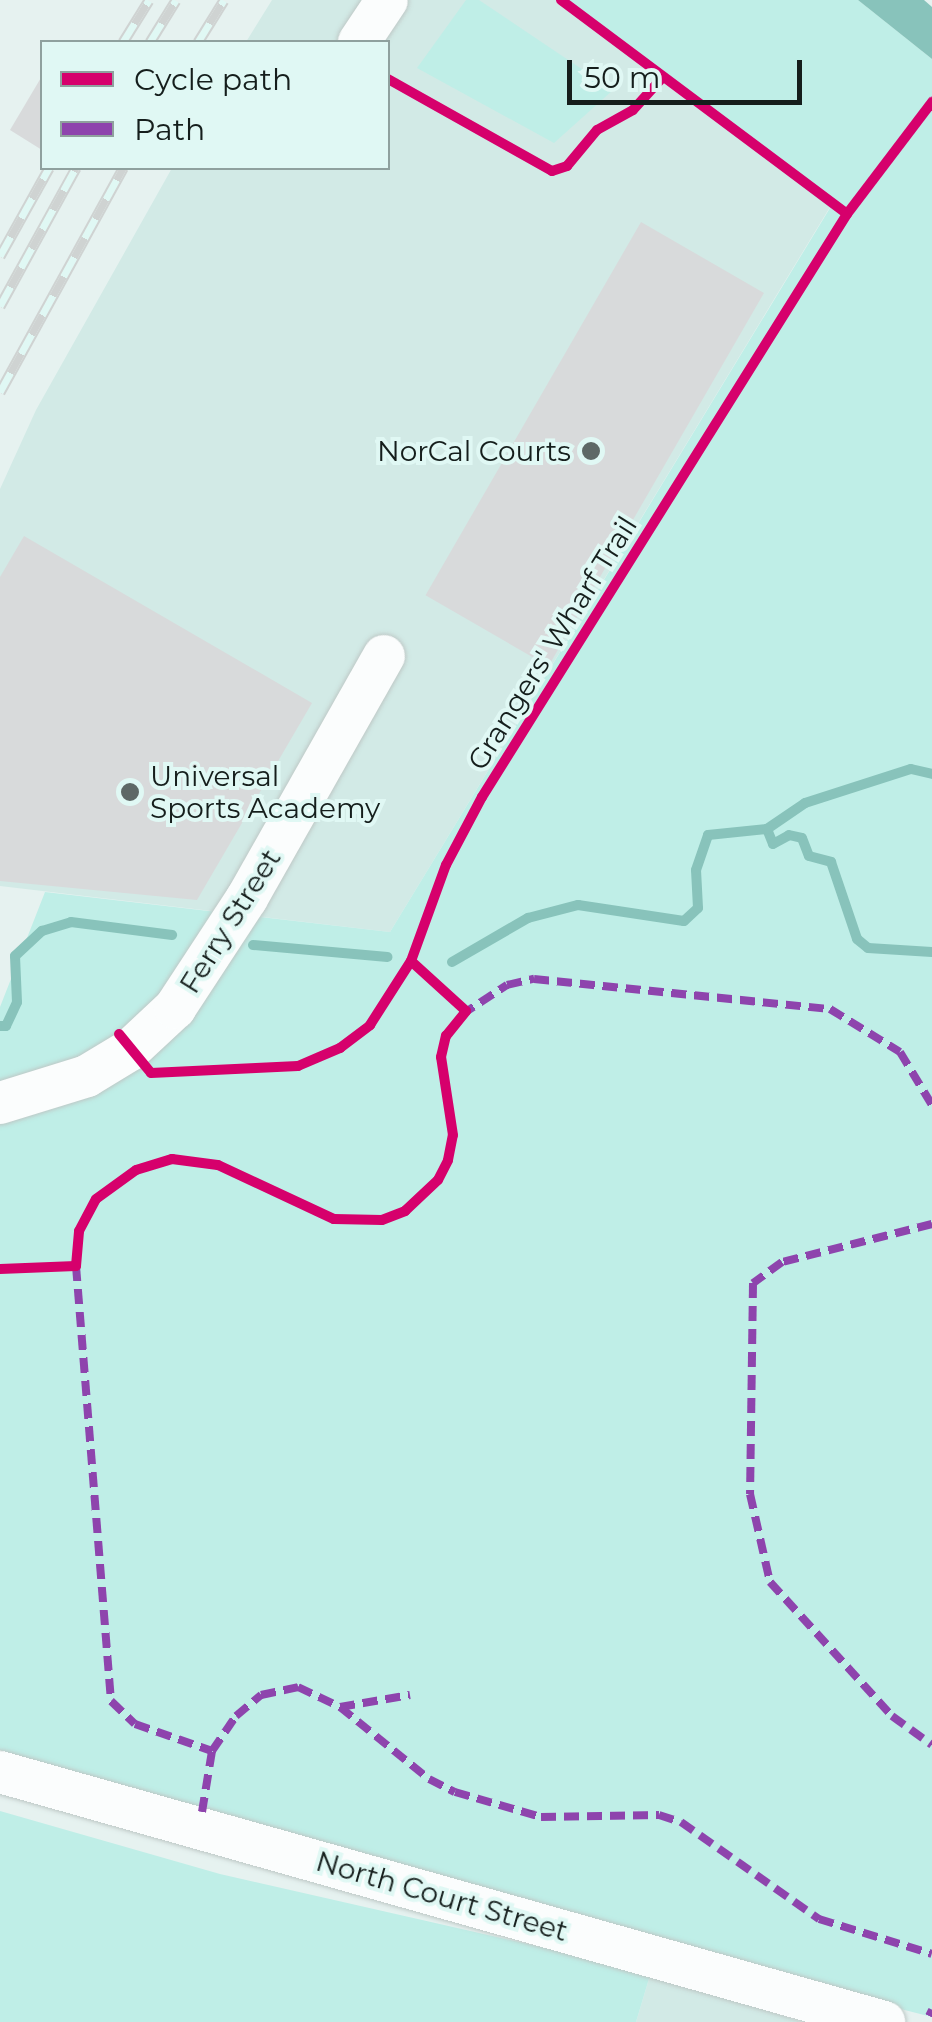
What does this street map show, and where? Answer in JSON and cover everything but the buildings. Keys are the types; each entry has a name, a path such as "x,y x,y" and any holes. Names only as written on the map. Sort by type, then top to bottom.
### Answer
{"street":[{"path":"361,40 387,0"},
{"name":"Ferry Street","path":"0,1103 87,1076 130,1050 175,1008 237,914 384,656"},
{"name":"North Court Street","path":"0,1772 884,2022"}],"shaded area":[{"path":"272,0 561,0 830,207 390,932 0,886 0,489 36,410 171,170 390,170 390,40 247,40"},
{"path":"466,0 479,0 613,90 554,143 417,68"},
{"path":"561,0 858,0 932,59 932,2017 709,1960 0,1750 0,1007 45,892 390,932 830,208"},
{"path":"858,0 924,0 932,7 932,59"},
{"path":"0,1811 220,1874 651,1972 636,2022 0,2022"},
{"path":"651,1972 801,2022 636,2022"}],"waterway":[{"path":"452,962 528,918 578,905 684,921 698,908 696,870 708,835 767,829 805,803 911,769 932,774"},
{"path":"767,829 773,844 789,835 802,838 809,856 831,862 857,939 868,948 932,952"},
{"path":"0,1026 6,1026 17,1002 15,956 42,931 71,922 172,935"},
{"path":"253,945 387,957"}],"railway":[{"path":"124,40 149,0"},
{"path":"151,40 176,0"},
{"path":"199,40 224,0"},
{"path":"0,256 48,170"},
{"path":"0,306 75,170"},
{"path":"0,392 122,170"}],"marked path":[{"path":"461,1015 507,985 534,979 830,1009 900,1052 932,1105"},
{"path":"932,1224 782,1262 753,1283 750,1494 770,1582 892,1716 932,1745"},
{"path":"76,1266 111,1701 135,1724 212,1751"},
{"path":"202,1812 212,1751 236,1716 261,1695 298,1687 340,1707 429,1779 455,1792 541,1817 659,1815 681,1822 819,1919 932,1954"},
{"path":"340,1707 410,1695"},
{"path":"929,2016 932,2010"}],"cycle path":[{"path":"561,0 847,214"},
{"path":"390,80 552,171 567,166 597,130 633,110 662,78"},
{"name":"Grangers' Wharf Trail","path":"119,1034 151,1073 298,1066 340,1048 370,1025 411,961 446,865 482,797 847,214 932,102"},
{"path":"0,1269 76,1266 79,1231 96,1199 136,1170 172,1159 218,1165 334,1219 382,1220 405,1211 438,1180 448,1160 453,1135 441,1057 446,1036 466,1011 411,961"}],"place":[{"name":"NorCal Courts","path":"591,451"},
{"name":"Universal Sports Academy","path":"130,792"}]}
